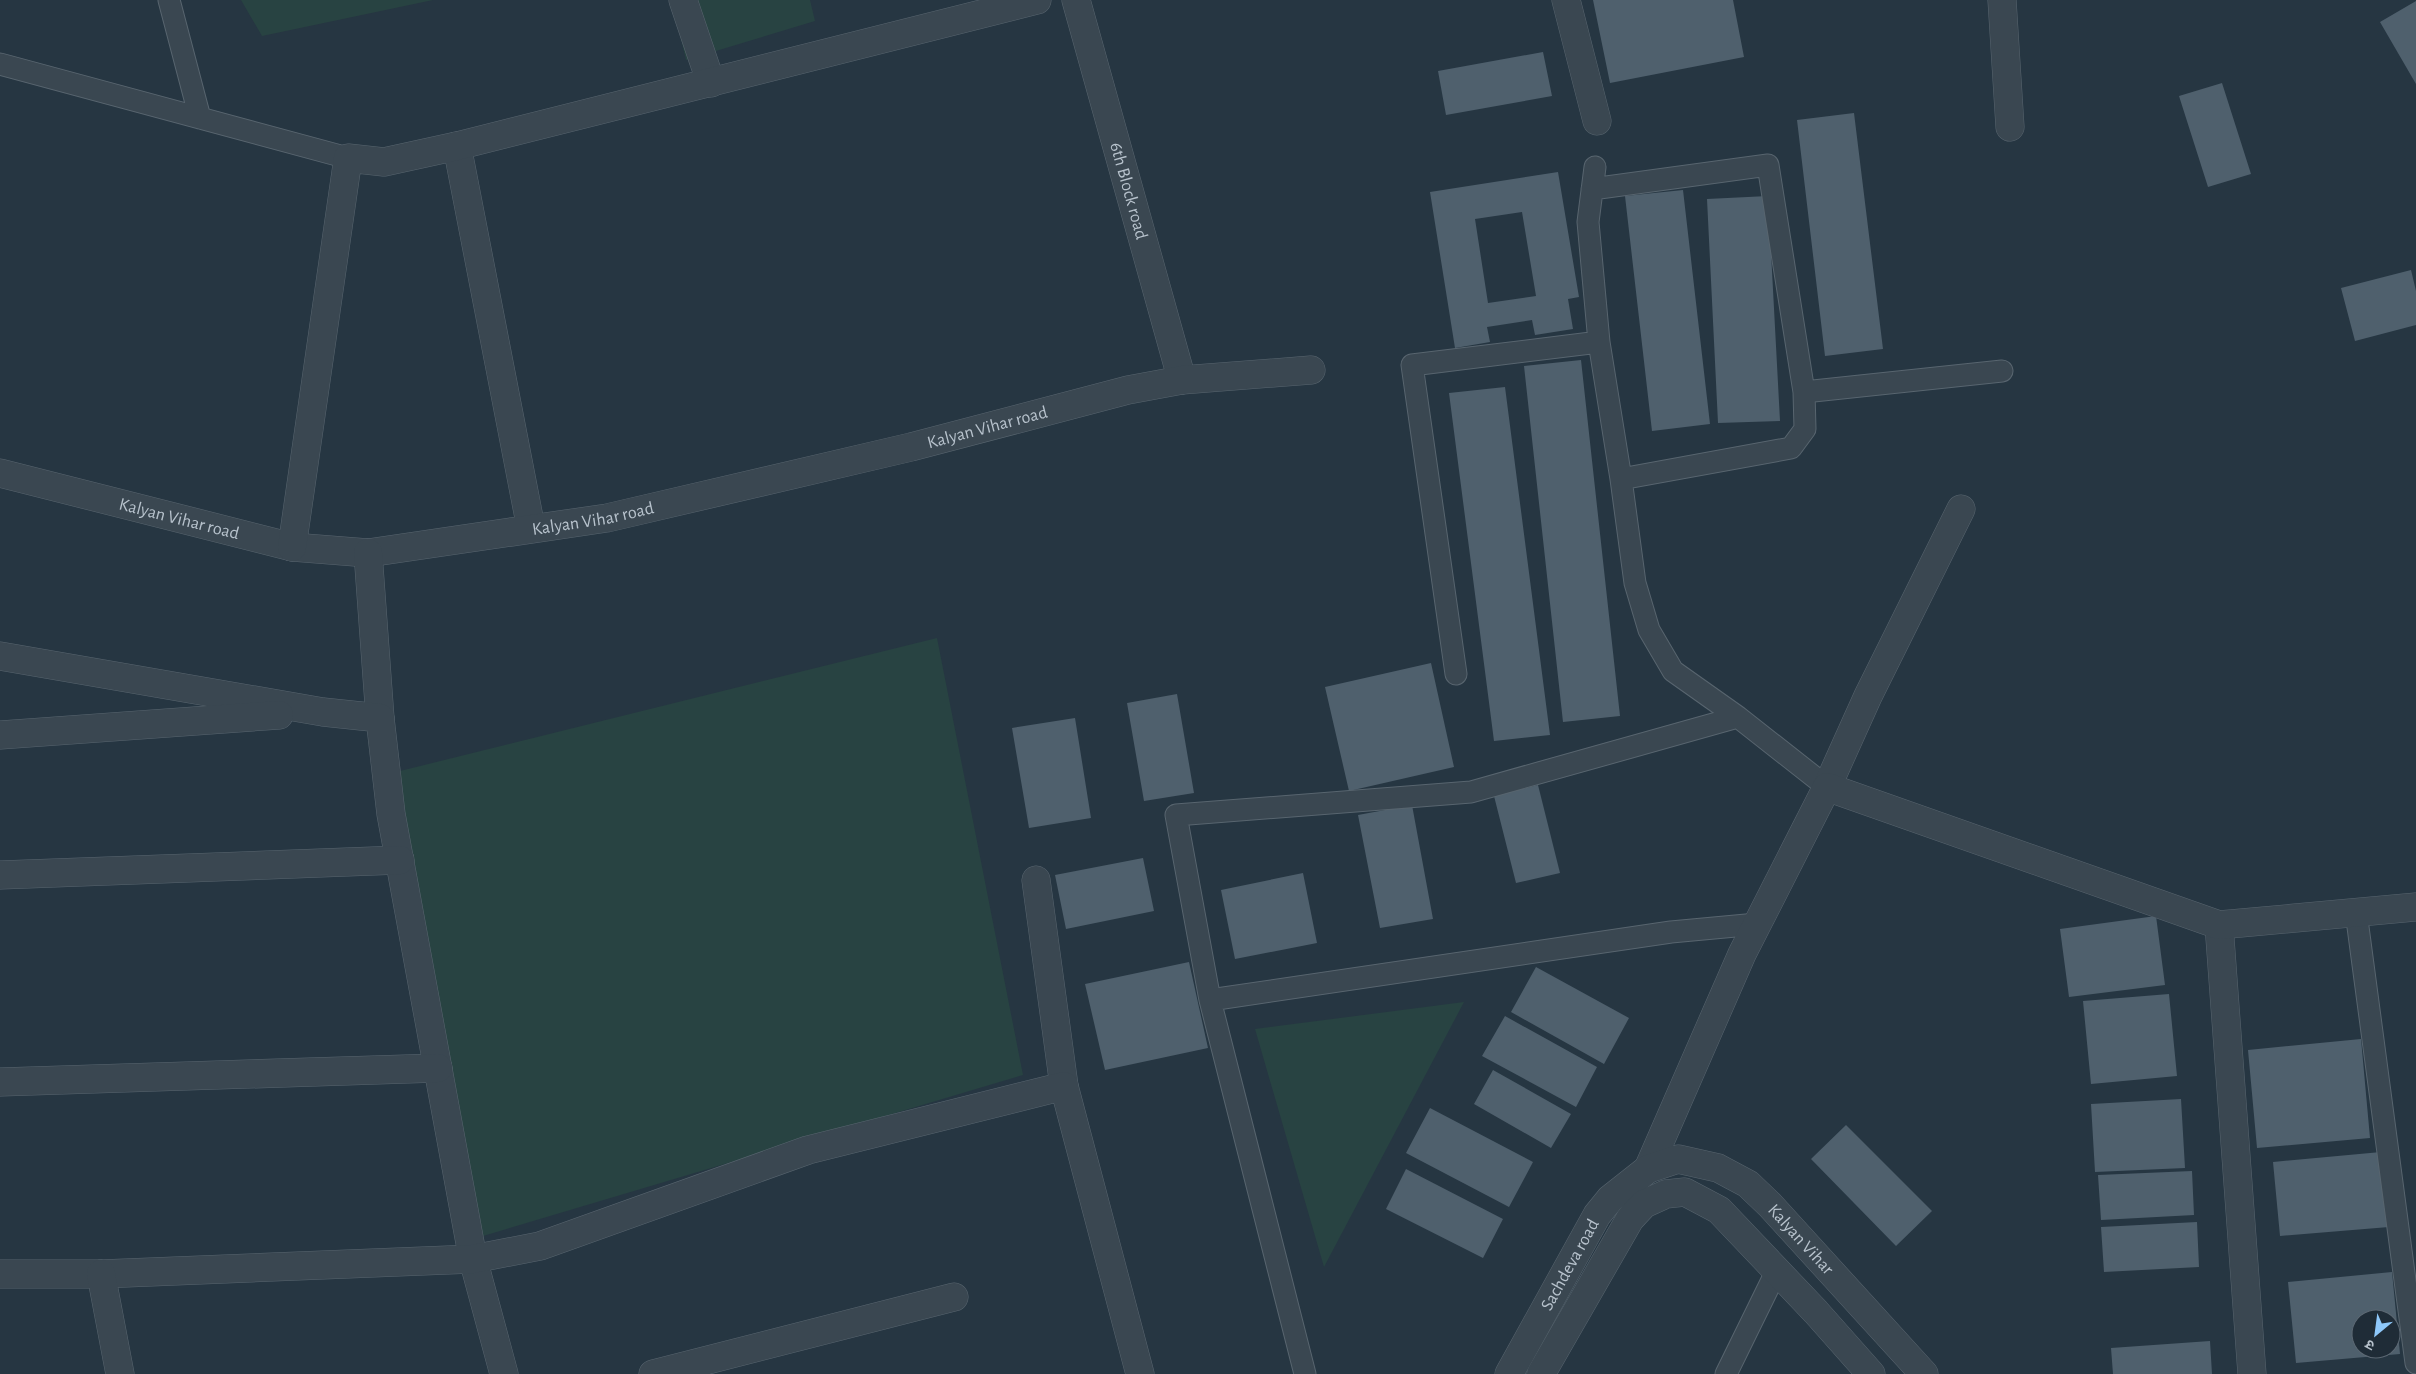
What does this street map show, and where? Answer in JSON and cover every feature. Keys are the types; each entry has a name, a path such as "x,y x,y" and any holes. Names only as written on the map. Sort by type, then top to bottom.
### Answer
{"street":[{"path":"683,0 711,83"},
{"path":"292,547 348,158 384,162 458,146 1037,0"},
{"name":"6th Block road","path":"1076,0 1182,380"},
{"path":"1566,0 1597,122"},
{"path":"2002,0 2010,127"},
{"path":"458,146 531,528"},
{"name":"Kalyan Vihar road","path":"0,473 292,547 368,553 606,518 911,447 1128,390 1182,380 1311,370"},
{"path":"1871,1374 1777,1270 1719,1210 1685,1192 1666,1194 1648,1169 1742,954 1827,787 1868,696 1961,509"},
{"path":"368,553 380,718 392,814 473,1259 504,1374"},
{"path":"0,656 323,712 380,718"},
{"path":"0,734 323,712"},
{"path":"1827,787 2219,925 2416,907"},
{"path":"0,875 400,860"},
{"path":"1036,880 1064,1086 1140,1374"},
{"path":"2219,925 2252,1374"},
{"path":"0,1082 438,1068"},
{"path":"0,1274 101,1274 473,1259 540,1246 808,1150 1064,1086"},
{"name":"Kalyan Vihar","path":"1648,1169 1678,1159 1718,1168 1748,1184 1816,1253 1924,1374"},
{"name":"Sachdeva road","path":"1509,1374 1597,1216 1610,1199 1648,1169"},
{"name":"Sachdeva road","path":"1541,1374 1630,1220 1644,1204 1666,1194"},
{"path":"101,1274 120,1374"},
{"path":"653,1374 954,1297"}],"lane":[{"path":"169,0 200,118"},
{"path":"0,64 348,158"},
{"path":"1592,189 1768,165 1804,392 1805,429 1791,448 1621,479"},
{"path":"1595,167 1588,222 1599,342 1621,479 1635,583 1649,630 1673,671 1738,717 1827,787"},
{"path":"1456,674 1412,365 1599,342"},
{"path":"1804,392 2002,371"},
{"path":"1305,1374 1210,1000 1176,815 1471,792 1738,717"},
{"path":"2356,912 2416,1363"},
{"path":"1210,1000 1671,932 1757,924"},
{"path":"1726,1374 1777,1270"}],"green space":[{"path":"241,0 433,0 262,36"},
{"path":"672,0 810,0 815,21 686,60"},
{"path":"937,638 1023,1075 483,1236 396,772"},
{"path":"1464,1002 1324,1267 1255,1029"}],"building":[{"path":"1593,0 1733,0 1744,57 1610,83"},
{"path":"2416,1 2416,84 2380,22"},
{"path":"1543,52 1552,96 1446,115 1438,71"},
{"path":"2222,83 2251,174 2208,187 2179,96"},
{"path":"1854,113 1883,349 1825,356 1797,120"},
{"path":"1558,172 1579,297 1568,299 1573,329 1535,335 1532,320 1487,327 1490,342 1455,348 1430,192","holes":["1522,212 1536,296 1488,303 1475,219"]},
{"path":"1683,190 1710,424 1652,431 1625,196"},
{"path":"1768,196 1780,421 1718,423 1707,199"},
{"path":"2411,270 2416,291 2416,325 2355,341 2341,288"},
{"path":"1581,360 1620,716 1563,722 1524,366"},
{"path":"1505,387 1550,735 1494,741 1449,393"},
{"path":"1431,663 1454,767 1349,791 1325,687"},
{"path":"1177,694 1194,793 1144,801 1127,703"},
{"path":"1075,718 1091,818 1029,828 1012,728"},
{"path":"1538,785 1560,873 1516,883 1494,796"},
{"path":"1412,805 1433,919 1380,928 1358,815"},
{"path":"1143,858 1154,911 1066,929 1055,875"},
{"path":"1303,873 1317,943 1235,959 1221,890"},
{"path":"2156,916 2165,985 2069,997 2060,929"},
{"path":"1189,962 1208,1048 1105,1070 1085,984"},
{"path":"1536,967 1629,1018 1604,1064 1511,1012"},
{"path":"2169,994 2177,1076 2091,1084 2083,1001"},
{"path":"1505,1016 1597,1067 1576,1107 1482,1056"},
{"path":"2361,1039 2370,1138 2257,1148 2248,1050"},
{"path":"1493,1070 1571,1114 1551,1148 1474,1104"},
{"path":"2181,1099 2185,1168 2095,1172 2091,1104"},
{"path":"1430,1108 1533,1162 1509,1207 1406,1153"},
{"path":"1846,1125 1932,1211 1896,1246 1811,1159"},
{"path":"2381,1152 2389,1227 2280,1236 2273,1162"},
{"path":"1406,1169 1503,1219 1483,1258 1386,1209"},
{"path":"2192,1171 2194,1215 2101,1220 2098,1175"},
{"path":"2197,1222 2199,1267 2104,1272 2101,1227"},
{"path":"2392,1272 2396,1309 2351,1309 2351,1358 2296,1363 2288,1282"},
{"path":"2210,1341 2212,1374 2113,1374 2111,1348"}]}
